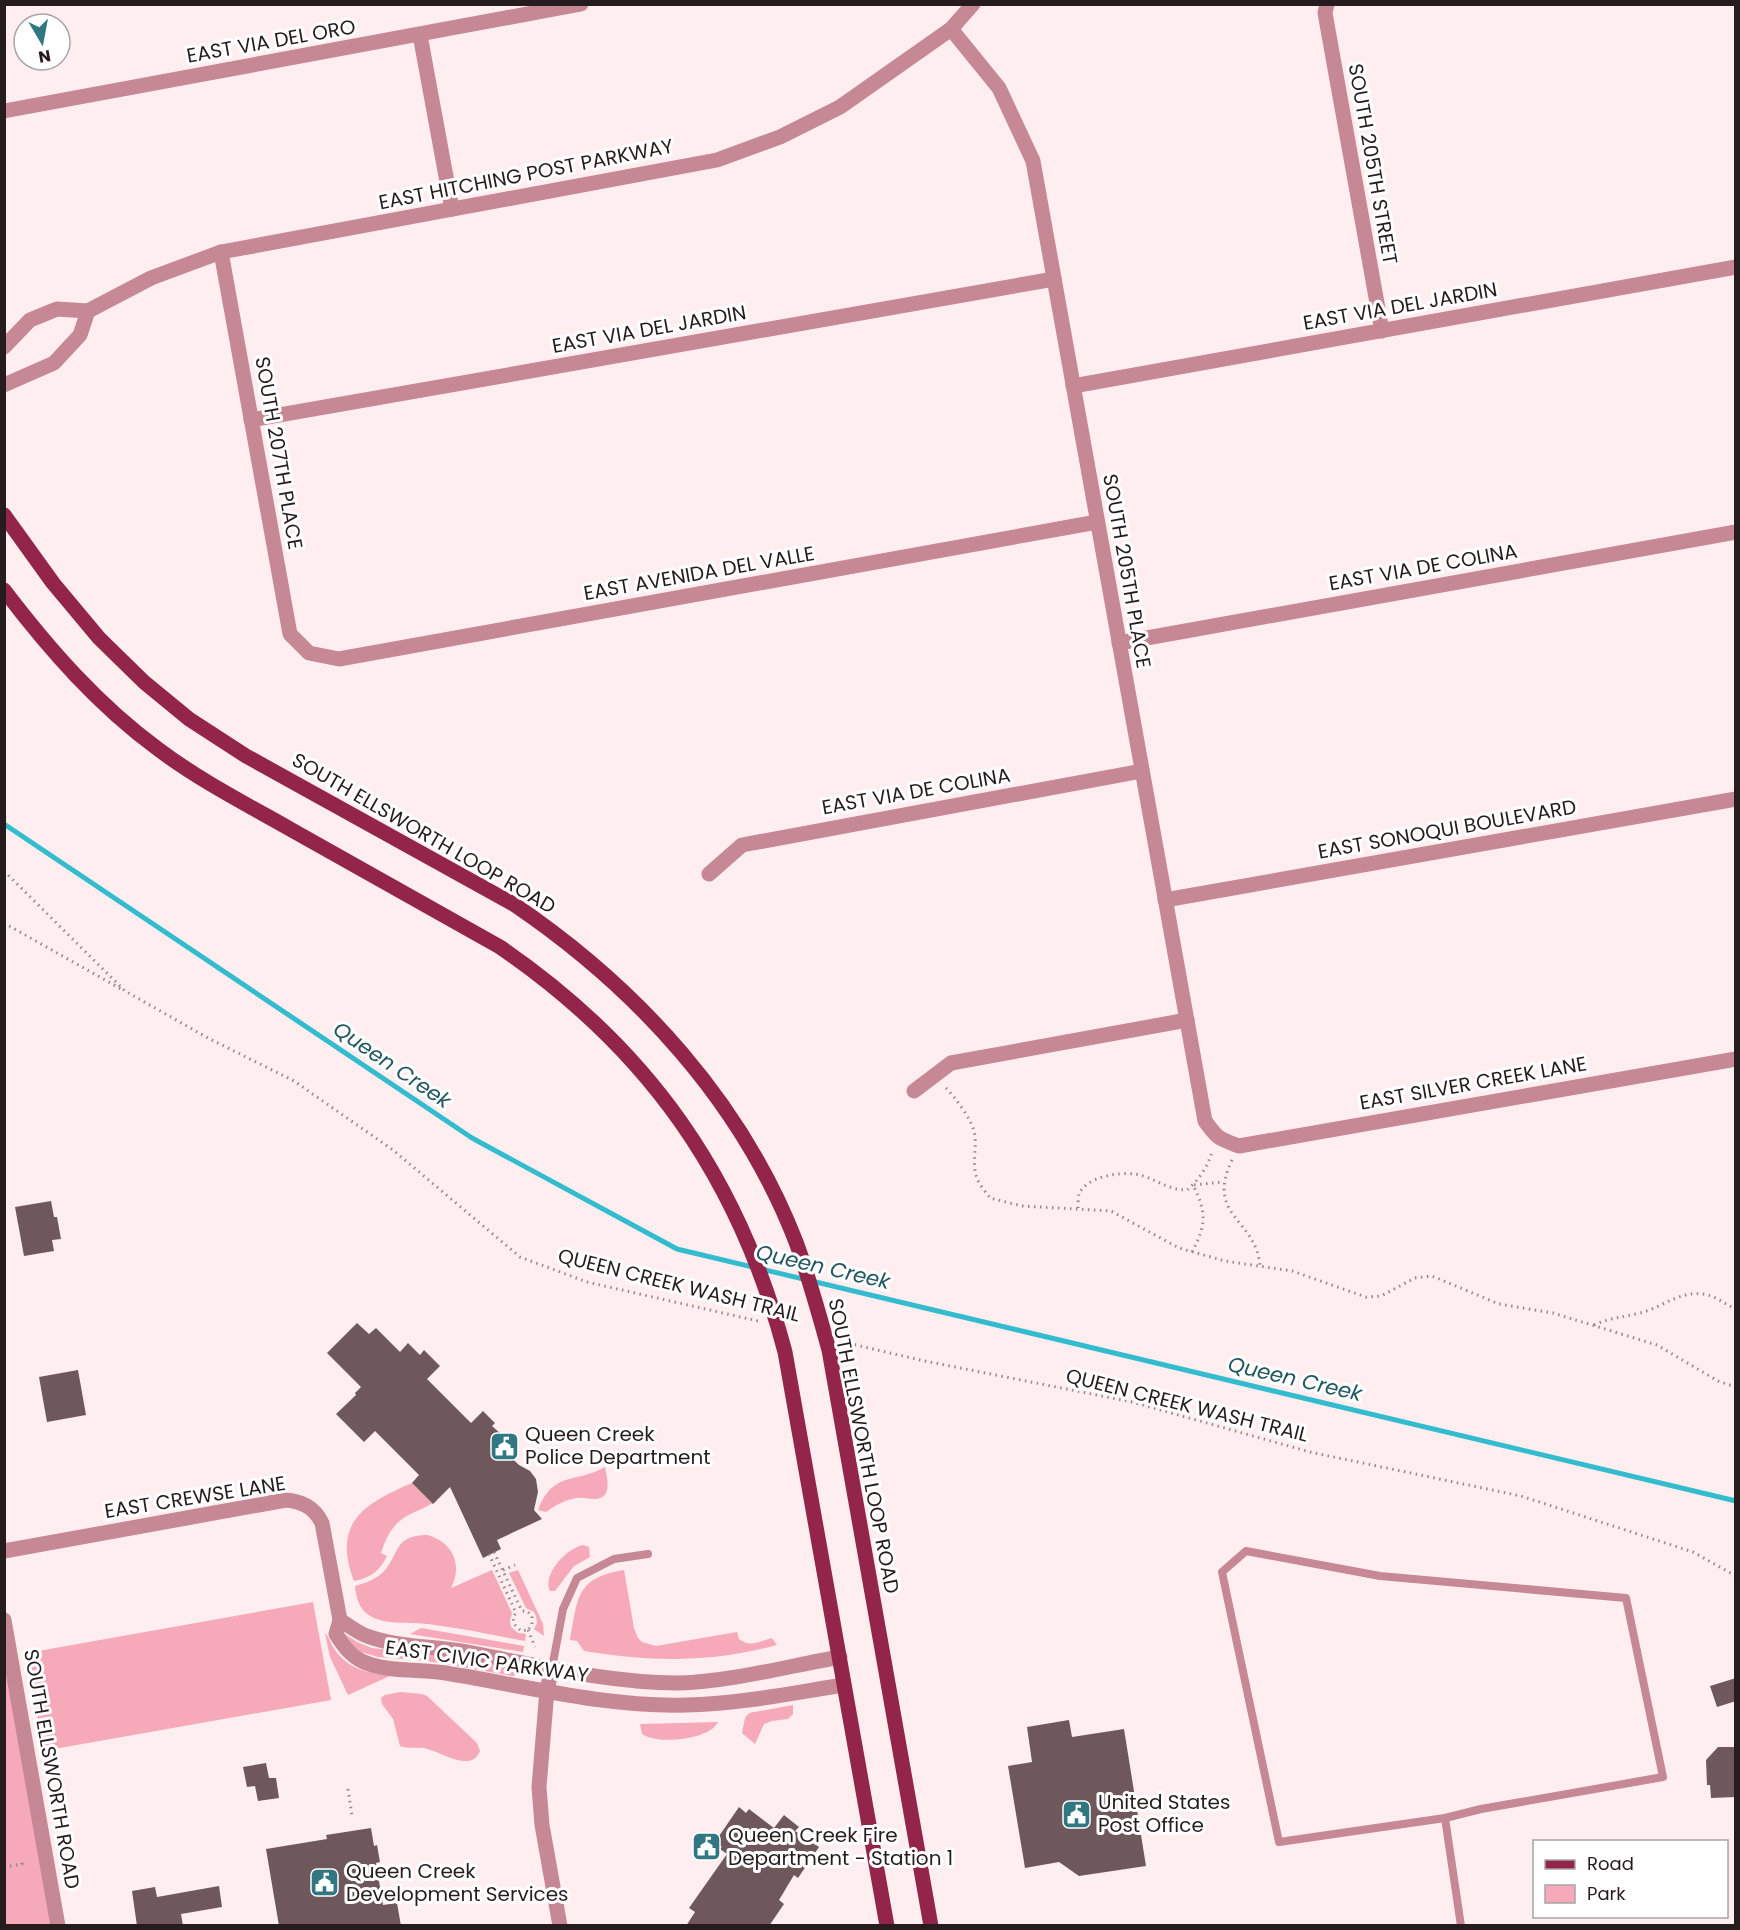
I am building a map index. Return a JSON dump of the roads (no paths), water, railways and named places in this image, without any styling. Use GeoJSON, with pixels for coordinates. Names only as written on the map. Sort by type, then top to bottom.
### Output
{"type":"FeatureCollection","features":[{"type":"Feature","properties":{"kind":"main road","name":"SOUTH ELLSWORTH LOOP ROAD"},"geometry":{"type":"LineString","coordinates":[[4,515],[53,583],[99,638],[144,682],[189,719],[246,756],[515,905],[551,929],[605,973],[655,1023],[714,1092],[763,1173],[788,1225],[808,1275],[829,1350],[931,1926]]}},
{"type":"Feature","properties":{"kind":"main road"},"geometry":{"type":"LineString","coordinates":[[4,590],[40,638],[75,675],[100,700],[156,748],[212,785],[500,947],[557,990],[612,1038],[636,1064],[662,1094],[703,1155],[734,1212],[755,1259],[772,1305],[789,1370],[887,1926]]}},
{"type":"Feature","properties":{"kind":"street","name":"EAST VIA DEL ORO"},"geometry":{"type":"LineString","coordinates":[[4,111],[581,4]]}},
{"type":"Feature","properties":{"kind":"street","name":"EAST HITCHING POST PARKWAY"},"geometry":{"type":"LineString","coordinates":[[88,311],[151,278],[221,252],[717,159],[780,137],[840,108],[951,29],[972,4]]}},
{"type":"Feature","properties":{"kind":"street","name":"SOUTH 205TH STREET"},"geometry":{"type":"LineString","coordinates":[[1327,4],[1325,13],[1382,331]]}},
{"type":"Feature","properties":{"kind":"street","name":"SOUTH 205TH PLACE"},"geometry":{"type":"LineString","coordinates":[[951,29],[999,88],[1033,161],[1205,1122],[1216,1136]]}},
{"type":"Feature","properties":{"kind":"street"},"geometry":{"type":"LineString","coordinates":[[420,35],[452,209]]}},
{"type":"Feature","properties":{"kind":"street","name":"SOUTH 207TH PLACE"},"geometry":{"type":"LineString","coordinates":[[221,252],[290,634],[309,653]]}},
{"type":"Feature","properties":{"kind":"street","name":"EAST VIA DEL JARDIN"},"geometry":{"type":"LineString","coordinates":[[1073,386],[1736,267]]}},
{"type":"Feature","properties":{"kind":"street","name":"EAST VIA DEL JARDIN"},"geometry":{"type":"LineString","coordinates":[[251,420],[1054,279]]}},
{"type":"Feature","properties":{"kind":"street"},"geometry":{"type":"LineString","coordinates":[[4,347],[30,320],[57,309],[88,311],[80,335],[54,363],[4,385]]}},
{"type":"Feature","properties":{"kind":"street","name":"EAST AVENIDA DEL VALLE"},"geometry":{"type":"LineString","coordinates":[[309,653],[339,659],[1097,522]]}},
{"type":"Feature","properties":{"kind":"street","name":"EAST VIA DE COLINA"},"geometry":{"type":"LineString","coordinates":[[1119,643],[1736,531]]}},
{"type":"Feature","properties":{"kind":"street","name":"EAST VIA DE COLINA"},"geometry":{"type":"LineString","coordinates":[[709,874],[742,845],[1142,771]]}},
{"type":"Feature","properties":{"kind":"street","name":"EAST SONOQUI BOULEVARD"},"geometry":{"type":"LineString","coordinates":[[1165,900],[1736,799]]}},
{"type":"Feature","properties":{"kind":"street"},"geometry":{"type":"LineString","coordinates":[[914,1091],[951,1063],[1187,1020]]}},
{"type":"Feature","properties":{"kind":"street","name":"EAST SILVER CREEK LANE"},"geometry":{"type":"LineString","coordinates":[[1216,1136],[1239,1146],[1736,1059]]}},
{"type":"Feature","properties":{"kind":"street","name":"EAST CREWSE LANE"},"geometry":{"type":"LineString","coordinates":[[4,1551],[286,1500],[300,1502],[317,1514],[322,1523],[340,1620]]}},
{"type":"Feature","properties":{"kind":"street","name":"SOUTH ELLSWORTH ROAD"},"geometry":{"type":"LineString","coordinates":[[4,1620],[58,1926]]}},
{"type":"Feature","properties":{"kind":"street","name":"EAST CIVIC PARKWAY"},"geometry":{"type":"LineString","coordinates":[[840,1657],[705,1681],[678,1683],[613,1678],[449,1649],[383,1641],[365,1636],[340,1620],[336,1634],[343,1646],[357,1659],[380,1667],[428,1670],[640,1704],[693,1705],[740,1701],[844,1685]]}},
{"type":"Feature","properties":{"kind":"street"},"geometry":{"type":"LineString","coordinates":[[552,1668],[547,1690],[538,1787],[542,1826],[560,1926]]}},
{"type":"Feature","properties":{"kind":"lane"},"geometry":{"type":"LineString","coordinates":[[1246,1551],[1380,1576],[1626,1598],[1663,1778],[1481,1809],[1445,1818],[1279,1842],[1222,1572],[1246,1551]]}},
{"type":"Feature","properties":{"kind":"lane"},"geometry":{"type":"LineString","coordinates":[[552,1668],[563,1609],[577,1578],[614,1559],[648,1554]]}},
{"type":"Feature","properties":{"kind":"lane"},"geometry":{"type":"LineString","coordinates":[[1445,1818],[1461,1926]]}},
{"type":"Feature","properties":{"kind":"waterway","name":"Queen Creek"},"geometry":{"type":"LineString","coordinates":[[4,824],[472,1138],[677,1249],[1736,1501]]}},
{"type":"Feature","properties":{"kind":"place","name":"Queen Creek Police Department"},"geometry":{"type":"Point","coordinates":[504,1446]}},
{"type":"Feature","properties":{"kind":"place","name":"United States Post Office"},"geometry":{"type":"Point","coordinates":[1077,1814]}},
{"type":"Feature","properties":{"kind":"place","name":"Queen Creek Fire Department - Station 1"},"geometry":{"type":"Point","coordinates":[707,1847]}},
{"type":"Feature","properties":{"kind":"place","name":"Queen Creek Development Services"},"geometry":{"type":"Point","coordinates":[325,1883]}}]}
